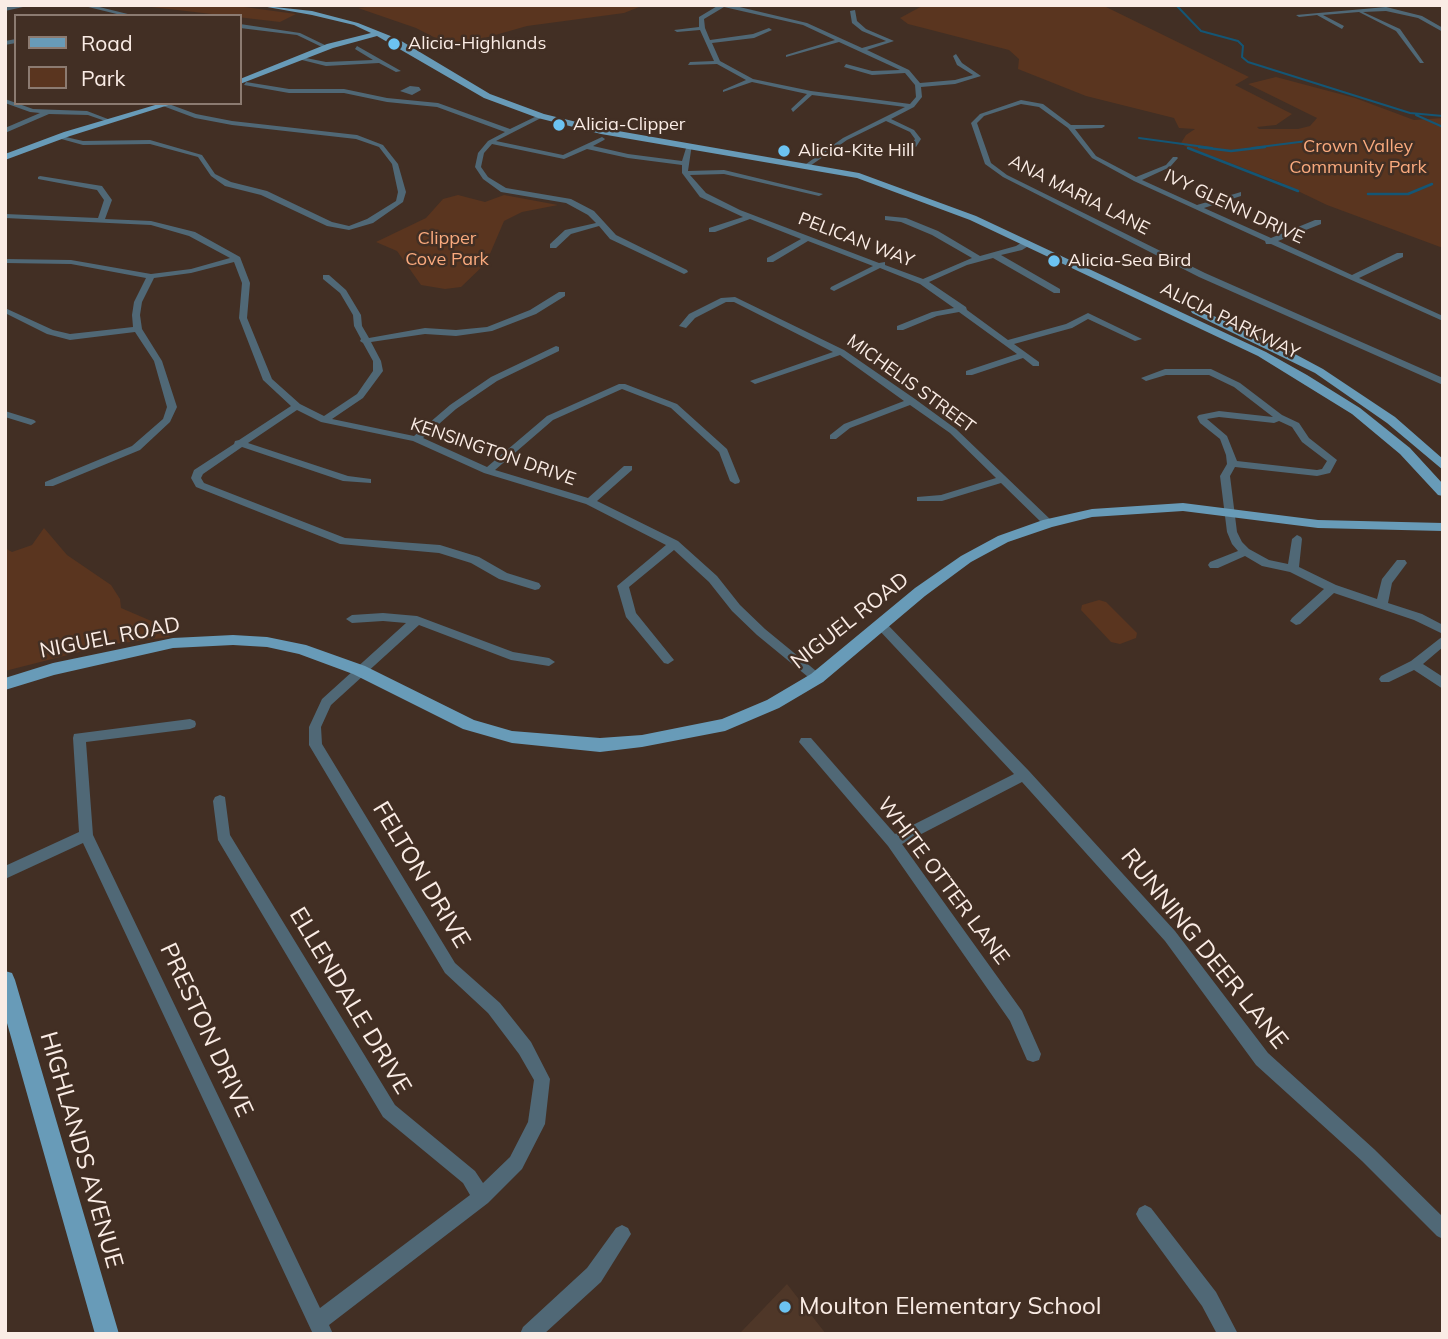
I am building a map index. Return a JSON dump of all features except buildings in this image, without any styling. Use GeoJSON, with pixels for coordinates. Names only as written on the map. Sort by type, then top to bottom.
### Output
{"type":"FeatureCollection","features":[{"type":"Feature","properties":{"kind":"main road","name":"ALICIA PARKWAY"},"geometry":{"type":"LineString","coordinates":[[258,5],[333,18],[377,33],[487,96],[601,131],[812,162],[914,194],[1027,243],[1262,354],[1303,377],[1356,411],[1405,451],[1443,492]]}},
{"type":"Feature","properties":{"kind":"main road","name":"ALICIA PARKWAY"},"geometry":{"type":"LineString","coordinates":[[297,5],[343,14],[389,30],[498,92],[539,112],[688,142],[712,142],[812,162],[924,189],[1243,332],[1319,371],[1391,420],[1443,466]]}},
{"type":"Feature","properties":{"kind":"main road"},"geometry":{"type":"LineString","coordinates":[[317,53],[328,47],[389,30]]}},
{"type":"Feature","properties":{"kind":"main road"},"geometry":{"type":"LineString","coordinates":[[243,83],[317,53],[377,33]]}},
{"type":"Feature","properties":{"kind":"main road"},"geometry":{"type":"LineString","coordinates":[[5,157],[57,137],[165,105]]}},
{"type":"Feature","properties":{"kind":"main road"},"geometry":{"type":"LineString","coordinates":[[990,217],[999,225],[1024,237],[1027,243],[1093,265]]}},
{"type":"Feature","properties":{"kind":"main road","name":"NIGUEL ROAD"},"geometry":{"type":"LineString","coordinates":[[5,684],[53,669],[173,643],[233,640],[301,649],[359,670],[469,724],[512,737],[600,745],[724,725],[773,704],[817,678],[920,592],[966,558],[1003,539],[1048,523],[1106,511],[1183,507],[1232,511],[1318,524],[1443,527]]}},
{"type":"Feature","properties":{"kind":"main road","name":"HIGHLANDS AVENUE"},"geometry":{"type":"LineString","coordinates":[[5,980],[107,1334]]}},
{"type":"Feature","properties":{"kind":"street"},"geometry":{"type":"LineString","coordinates":[[5,9],[30,5]]}},
{"type":"Feature","properties":{"kind":"street"},"geometry":{"type":"LineString","coordinates":[[82,5],[125,14]]}},
{"type":"Feature","properties":{"kind":"street"},"geometry":{"type":"LineString","coordinates":[[718,62],[702,28],[701,18],[723,5],[805,24],[908,71],[918,85],[919,97],[912,106],[845,139],[812,162]]}},
{"type":"Feature","properties":{"kind":"street"},"geometry":{"type":"LineString","coordinates":[[1288,5],[1305,5]]}},
{"type":"Feature","properties":{"kind":"street"},"geometry":{"type":"LineString","coordinates":[[770,14],[779,9]]}},
{"type":"Feature","properties":{"kind":"street"},"geometry":{"type":"LineString","coordinates":[[1299,15],[1386,9],[1420,17],[1443,30]]}},
{"type":"Feature","properties":{"kind":"street"},"geometry":{"type":"LineString","coordinates":[[853,11],[854,22],[863,30],[891,41],[861,50]]}},
{"type":"Feature","properties":{"kind":"street"},"geometry":{"type":"LineString","coordinates":[[1358,12],[1398,30],[1422,62]]}},
{"type":"Feature","properties":{"kind":"street"},"geometry":{"type":"LineString","coordinates":[[1319,15],[1342,27]]}},
{"type":"Feature","properties":{"kind":"street"},"geometry":{"type":"LineString","coordinates":[[242,26],[298,34],[328,47]]}},
{"type":"Feature","properties":{"kind":"street"},"geometry":{"type":"LineString","coordinates":[[677,30],[702,28]]}},
{"type":"Feature","properties":{"kind":"street"},"geometry":{"type":"LineString","coordinates":[[708,42],[754,36],[769,30]]}},
{"type":"Feature","properties":{"kind":"street"},"geometry":{"type":"LineString","coordinates":[[788,55],[839,40]]}},
{"type":"Feature","properties":{"kind":"street"},"geometry":{"type":"LineString","coordinates":[[357,48],[398,71]]}},
{"type":"Feature","properties":{"kind":"street"},"geometry":{"type":"LineString","coordinates":[[918,85],[955,82],[978,76],[959,64],[956,56]]}},
{"type":"Feature","properties":{"kind":"street"},"geometry":{"type":"LineString","coordinates":[[301,59],[326,64],[380,61]]}},
{"type":"Feature","properties":{"kind":"street"},"geometry":{"type":"LineString","coordinates":[[690,64],[718,62],[751,80],[811,93],[912,106]]}},
{"type":"Feature","properties":{"kind":"street"},"geometry":{"type":"LineString","coordinates":[[846,66],[872,73],[908,71]]}},
{"type":"Feature","properties":{"kind":"street"},"geometry":{"type":"LineString","coordinates":[[725,91],[751,80]]}},
{"type":"Feature","properties":{"kind":"street"},"geometry":{"type":"LineString","coordinates":[[243,83],[289,91],[344,91],[446,107],[508,131]]}},
{"type":"Feature","properties":{"kind":"street"},"geometry":{"type":"LineString","coordinates":[[400,101],[407,93]]}},
{"type":"Feature","properties":{"kind":"street"},"geometry":{"type":"LineString","coordinates":[[793,110],[811,93]]}},
{"type":"Feature","properties":{"kind":"street"},"geometry":{"type":"LineString","coordinates":[[5,101],[23,109],[46,113],[89,113],[110,121]]}},
{"type":"Feature","properties":{"kind":"street","name":"IVY GLENN DRIVE"},"geometry":{"type":"LineString","coordinates":[[1029,102],[1041,105],[1070,127],[1094,157],[1136,180],[1443,319]]}},
{"type":"Feature","properties":{"kind":"street","name":"ANA MARIA LANE"},"geometry":{"type":"LineString","coordinates":[[1029,102],[982,115],[974,123],[992,169],[1202,275],[1443,382]]}},
{"type":"Feature","properties":{"kind":"street"},"geometry":{"type":"LineString","coordinates":[[57,137],[83,143],[150,142],[200,156],[213,175],[228,184],[275,198],[330,224],[349,228],[370,221],[399,202],[402,192],[399,177],[395,164],[382,146],[357,137],[219,121],[171,105]]}},
{"type":"Feature","properties":{"kind":"street"},"geometry":{"type":"LineString","coordinates":[[539,112],[490,142],[481,153],[478,167],[492,184],[504,190],[568,201],[591,213],[613,237],[684,272]]}},
{"type":"Feature","properties":{"kind":"street"},"geometry":{"type":"LineString","coordinates":[[5,131],[46,113]]}},
{"type":"Feature","properties":{"kind":"street"},"geometry":{"type":"LineString","coordinates":[[65,114],[95,125]]}},
{"type":"Feature","properties":{"kind":"street"},"geometry":{"type":"LineString","coordinates":[[887,119],[912,131],[918,139],[914,146]]}},
{"type":"Feature","properties":{"kind":"street"},"geometry":{"type":"LineString","coordinates":[[1070,127],[1102,125]]}},
{"type":"Feature","properties":{"kind":"street"},"geometry":{"type":"LineString","coordinates":[[490,142],[554,156],[568,155],[602,139]]}},
{"type":"Feature","properties":{"kind":"street"},"geometry":{"type":"LineString","coordinates":[[688,142],[685,173],[724,172],[774,181],[819,194]]}},
{"type":"Feature","properties":{"kind":"street"},"geometry":{"type":"LineString","coordinates":[[588,147],[628,156],[685,163]]}},
{"type":"Feature","properties":{"kind":"street"},"geometry":{"type":"LineString","coordinates":[[1136,180],[1168,166],[1175,158]]}},
{"type":"Feature","properties":{"kind":"street"},"geometry":{"type":"LineString","coordinates":[[213,175],[229,172]]}},
{"type":"Feature","properties":{"kind":"street","name":"PELICAN WAY"},"geometry":{"type":"LineString","coordinates":[[685,173],[703,195],[750,217],[882,264],[923,282],[1036,364]]}},
{"type":"Feature","properties":{"kind":"street"},"geometry":{"type":"LineString","coordinates":[[40,178],[99,188],[108,200],[102,219]]}},
{"type":"Feature","properties":{"kind":"street"},"geometry":{"type":"LineString","coordinates":[[275,198],[285,193]]}},
{"type":"Feature","properties":{"kind":"street"},"geometry":{"type":"LineString","coordinates":[[1196,208],[1238,194]]}},
{"type":"Feature","properties":{"kind":"street"},"geometry":{"type":"LineString","coordinates":[[5,216],[151,223],[192,234],[237,259]]}},
{"type":"Feature","properties":{"kind":"street"},"geometry":{"type":"LineString","coordinates":[[712,230],[750,217]]}},
{"type":"Feature","properties":{"kind":"street"},"geometry":{"type":"LineString","coordinates":[[888,218],[914,223],[979,259]]}},
{"type":"Feature","properties":{"kind":"street"},"geometry":{"type":"LineString","coordinates":[[1269,242],[1318,222]]}},
{"type":"Feature","properties":{"kind":"street"},"geometry":{"type":"LineString","coordinates":[[553,246],[568,232],[600,224]]}},
{"type":"Feature","properties":{"kind":"street"},"geometry":{"type":"LineString","coordinates":[[770,260],[808,238]]}},
{"type":"Feature","properties":{"kind":"street"},"geometry":{"type":"LineString","coordinates":[[923,282],[1027,243]]}},
{"type":"Feature","properties":{"kind":"street"},"geometry":{"type":"LineString","coordinates":[[994,255],[1056,291]]}},
{"type":"Feature","properties":{"kind":"street"},"geometry":{"type":"LineString","coordinates":[[1352,278],[1400,255]]}},
{"type":"Feature","properties":{"kind":"street"},"geometry":{"type":"LineString","coordinates":[[5,261],[71,262],[151,276],[191,271],[237,259]]}},
{"type":"Feature","properties":{"kind":"street","name":"KENSINGTON DRIVE"},"geometry":{"type":"LineString","coordinates":[[237,259],[246,283],[243,318],[268,380],[297,406],[324,421],[416,439],[488,471],[590,502],[674,544],[713,579],[736,608],[761,632],[817,678]]}},
{"type":"Feature","properties":{"kind":"street"},"geometry":{"type":"LineString","coordinates":[[834,289],[882,264]]}},
{"type":"Feature","properties":{"kind":"street"},"geometry":{"type":"LineString","coordinates":[[49,484],[136,448],[167,420],[172,407],[159,361],[138,329],[136,315],[138,302],[151,276]]}},
{"type":"Feature","properties":{"kind":"street"},"geometry":{"type":"LineString","coordinates":[[324,421],[360,396],[378,371],[377,360],[364,341],[357,315],[344,292],[326,277]]}},
{"type":"Feature","properties":{"kind":"street"},"geometry":{"type":"LineString","coordinates":[[364,341],[425,331],[456,333],[489,329],[533,312],[562,294]]}},
{"type":"Feature","properties":{"kind":"street","name":"MICHELIS STREET"},"geometry":{"type":"LineString","coordinates":[[683,326],[692,316],[714,305],[735,299],[841,352],[912,401],[971,447],[1048,523]]}},
{"type":"Feature","properties":{"kind":"street"},"geometry":{"type":"LineString","coordinates":[[900,328],[935,314],[963,309]]}},
{"type":"Feature","properties":{"kind":"street"},"geometry":{"type":"LineString","coordinates":[[5,310],[50,332],[70,337],[138,329]]}},
{"type":"Feature","properties":{"kind":"street"},"geometry":{"type":"LineString","coordinates":[[1006,343],[1069,326],[1088,316],[1138,338]]}},
{"type":"Feature","properties":{"kind":"street"},"geometry":{"type":"LineString","coordinates":[[416,439],[453,407],[494,379],[556,349]]}},
{"type":"Feature","properties":{"kind":"street"},"geometry":{"type":"LineString","coordinates":[[755,382],[841,352]]}},
{"type":"Feature","properties":{"kind":"street"},"geometry":{"type":"LineString","coordinates":[[969,373],[1024,355]]}},
{"type":"Feature","properties":{"kind":"street"},"geometry":{"type":"LineString","coordinates":[[1146,378],[1165,372],[1207,370],[1237,385],[1279,417],[1296,425],[1305,440],[1332,460],[1330,466],[1317,472],[1232,464]]}},
{"type":"Feature","properties":{"kind":"street"},"geometry":{"type":"LineString","coordinates":[[488,471],[550,418],[622,386],[674,406],[723,451],[735,481]]}},
{"type":"Feature","properties":{"kind":"street"},"geometry":{"type":"LineString","coordinates":[[833,437],[847,426],[912,401]]}},
{"type":"Feature","properties":{"kind":"street"},"geometry":{"type":"LineString","coordinates":[[297,406],[198,472],[196,478],[200,485],[344,541],[440,549],[475,560],[503,576],[535,586]]}},
{"type":"Feature","properties":{"kind":"street"},"geometry":{"type":"LineString","coordinates":[[5,414],[31,422]]}},
{"type":"Feature","properties":{"kind":"street"},"geometry":{"type":"LineString","coordinates":[[1279,417],[1274,420],[1219,414],[1202,419],[1224,438],[1232,464],[1225,476],[1232,511],[1232,532],[1245,552],[1266,563],[1293,569],[1332,588],[1382,604],[1443,630]]}},
{"type":"Feature","properties":{"kind":"street"},"geometry":{"type":"LineString","coordinates":[[238,443],[347,478],[367,481]]}},
{"type":"Feature","properties":{"kind":"street"},"geometry":{"type":"LineString","coordinates":[[590,502],[628,468]]}},
{"type":"Feature","properties":{"kind":"street"},"geometry":{"type":"LineString","coordinates":[[920,499],[942,498],[1003,480]]}},
{"type":"Feature","properties":{"kind":"street"},"geometry":{"type":"LineString","coordinates":[[1293,569],[1297,539]]}},
{"type":"Feature","properties":{"kind":"street"},"geometry":{"type":"LineString","coordinates":[[668,660],[630,614],[623,586],[635,573],[674,544]]}},
{"type":"Feature","properties":{"kind":"street"},"geometry":{"type":"LineString","coordinates":[[1214,565],[1245,552]]}},
{"type":"Feature","properties":{"kind":"street"},"geometry":{"type":"LineString","coordinates":[[1382,604],[1386,582],[1401,564]]}},
{"type":"Feature","properties":{"kind":"street"},"geometry":{"type":"LineString","coordinates":[[1296,621],[1332,588]]}},
{"type":"Feature","properties":{"kind":"street"},"geometry":{"type":"LineString","coordinates":[[352,620],[383,617],[416,620],[511,656],[549,663]]}},
{"type":"Feature","properties":{"kind":"street","name":"FELTON DRIVE"},"geometry":{"type":"LineString","coordinates":[[320,1328],[482,1197],[516,1163],[536,1124],[542,1079],[525,1048],[494,1008],[450,968],[316,744],[315,727],[326,702],[416,620]]}},
{"type":"Feature","properties":{"kind":"street","name":"RUNNING DEER LANE"},"geometry":{"type":"LineString","coordinates":[[882,626],[1024,775],[1170,936],[1262,1059],[1368,1155],[1443,1230]]}},
{"type":"Feature","properties":{"kind":"street"},"geometry":{"type":"LineString","coordinates":[[1385,679],[1415,664],[1443,640]]}},
{"type":"Feature","properties":{"kind":"street"},"geometry":{"type":"LineString","coordinates":[[1415,664],[1443,684]]}},
{"type":"Feature","properties":{"kind":"street","name":"PRESTON DRIVE"},"geometry":{"type":"LineString","coordinates":[[190,724],[79,738],[86,835],[320,1328]]}},
{"type":"Feature","properties":{"kind":"street","name":"WHITE OTTER LANE"},"geometry":{"type":"LineString","coordinates":[[806,742],[893,842],[1016,1016],[1033,1055]]}},
{"type":"Feature","properties":{"kind":"street"},"geometry":{"type":"LineString","coordinates":[[893,842],[1024,775]]}},
{"type":"Feature","properties":{"kind":"street","name":"ELLENDALE DRIVE"},"geometry":{"type":"LineString","coordinates":[[220,801],[223,836],[389,1111],[469,1177],[482,1197]]}},
{"type":"Feature","properties":{"kind":"street"},"geometry":{"type":"LineString","coordinates":[[5,873],[86,835]]}},
{"type":"Feature","properties":{"kind":"street"},"geometry":{"type":"LineString","coordinates":[[1144,1214],[1209,1299],[1228,1334]]}},
{"type":"Feature","properties":{"kind":"street"},"geometry":{"type":"LineString","coordinates":[[530,1334],[594,1275],[622,1234]]}},
{"type":"Feature","properties":{"kind":"shaded area","name":"Moulton Elementary School"},"geometry":{"type":"Polygon","coordinates":[[[787,1284],[826,1334],[739,1334],[743,1330],[787,1284]]]}},
{"type":"Feature","properties":{"kind":"green space"},"geometry":{"type":"Polygon","coordinates":[[[101,5],[230,5],[296,14],[280,22],[242,18],[242,14],[212,14],[143,6],[101,5]]]}},
{"type":"Feature","properties":{"kind":"green space"},"geometry":{"type":"Polygon","coordinates":[[[383,5],[644,5],[624,13],[527,26],[453,47],[416,28],[358,8],[383,5]]]}},
{"type":"Feature","properties":{"kind":"green space","name":"Crown Valley Community Park"},"geometry":{"type":"Polygon","coordinates":[[[924,5],[1102,5],[1249,77],[1235,85],[1292,114],[1276,125],[1257,127],[1259,129],[1298,129],[1310,126],[1317,118],[1248,84],[1276,77],[1355,98],[1414,120],[1443,118],[1443,248],[1327,205],[1277,181],[1185,146],[1181,143],[1186,135],[1195,129],[1179,128],[1174,118],[1086,96],[1018,69],[1019,59],[1009,50],[908,24],[900,18],[924,5]]]}},
{"type":"Feature","properties":{"kind":"green space","name":"Clipper Cove Park"},"geometry":{"type":"Polygon","coordinates":[[[458,195],[485,202],[504,195],[558,205],[522,212],[504,221],[486,263],[461,287],[445,289],[421,285],[397,251],[376,242],[426,218],[443,199],[458,195]]]}},
{"type":"Feature","properties":{"kind":"green space"},"geometry":{"type":"Polygon","coordinates":[[[44,528],[67,555],[111,585],[120,599],[121,608],[163,626],[170,637],[107,645],[5,671],[5,548],[12,552],[32,545],[44,528]]]}},
{"type":"Feature","properties":{"kind":"green space"},"geometry":{"type":"Polygon","coordinates":[[[1099,600],[1106,602],[1137,633],[1136,638],[1120,644],[1111,642],[1081,610],[1082,605],[1099,600]]]}},
{"type":"Feature","properties":{"kind":"waterway"},"geometry":{"type":"LineString","coordinates":[[1176,5],[1201,31],[1238,41],[1243,46],[1242,57],[1248,62],[1410,113],[1443,116]]}},
{"type":"Feature","properties":{"kind":"waterway"},"geometry":{"type":"LineString","coordinates":[[1416,115],[1443,127]]}},
{"type":"Feature","properties":{"kind":"waterway"},"geometry":{"type":"LineString","coordinates":[[1139,138],[1212,148]]}},
{"type":"Feature","properties":{"kind":"waterway"},"geometry":{"type":"LineString","coordinates":[[1252,148],[1315,140]]}},
{"type":"Feature","properties":{"kind":"waterway"},"geometry":{"type":"LineString","coordinates":[[1199,147],[1231,151],[1265,147]]}},
{"type":"Feature","properties":{"kind":"waterway"},"geometry":{"type":"LineString","coordinates":[[1188,148],[1298,191]]}},
{"type":"Feature","properties":{"kind":"waterway"},"geometry":{"type":"LineString","coordinates":[[1368,194],[1408,194],[1432,184]]}},
{"type":"Feature","properties":{"kind":"place","name":"Alicia-Highlands"},"geometry":{"type":"Point","coordinates":[394,44]}},
{"type":"Feature","properties":{"kind":"place","name":"Alicia-Clipper"},"geometry":{"type":"Point","coordinates":[559,125]}},
{"type":"Feature","properties":{"kind":"place","name":"Alicia-Kite Hill"},"geometry":{"type":"Point","coordinates":[784,151]}},
{"type":"Feature","properties":{"kind":"place","name":"Alicia-Sea Bird"},"geometry":{"type":"Point","coordinates":[1054,261]}},
{"type":"Feature","properties":{"kind":"place","name":"Moulton Elementary School"},"geometry":{"type":"Point","coordinates":[785,1307]}}]}
